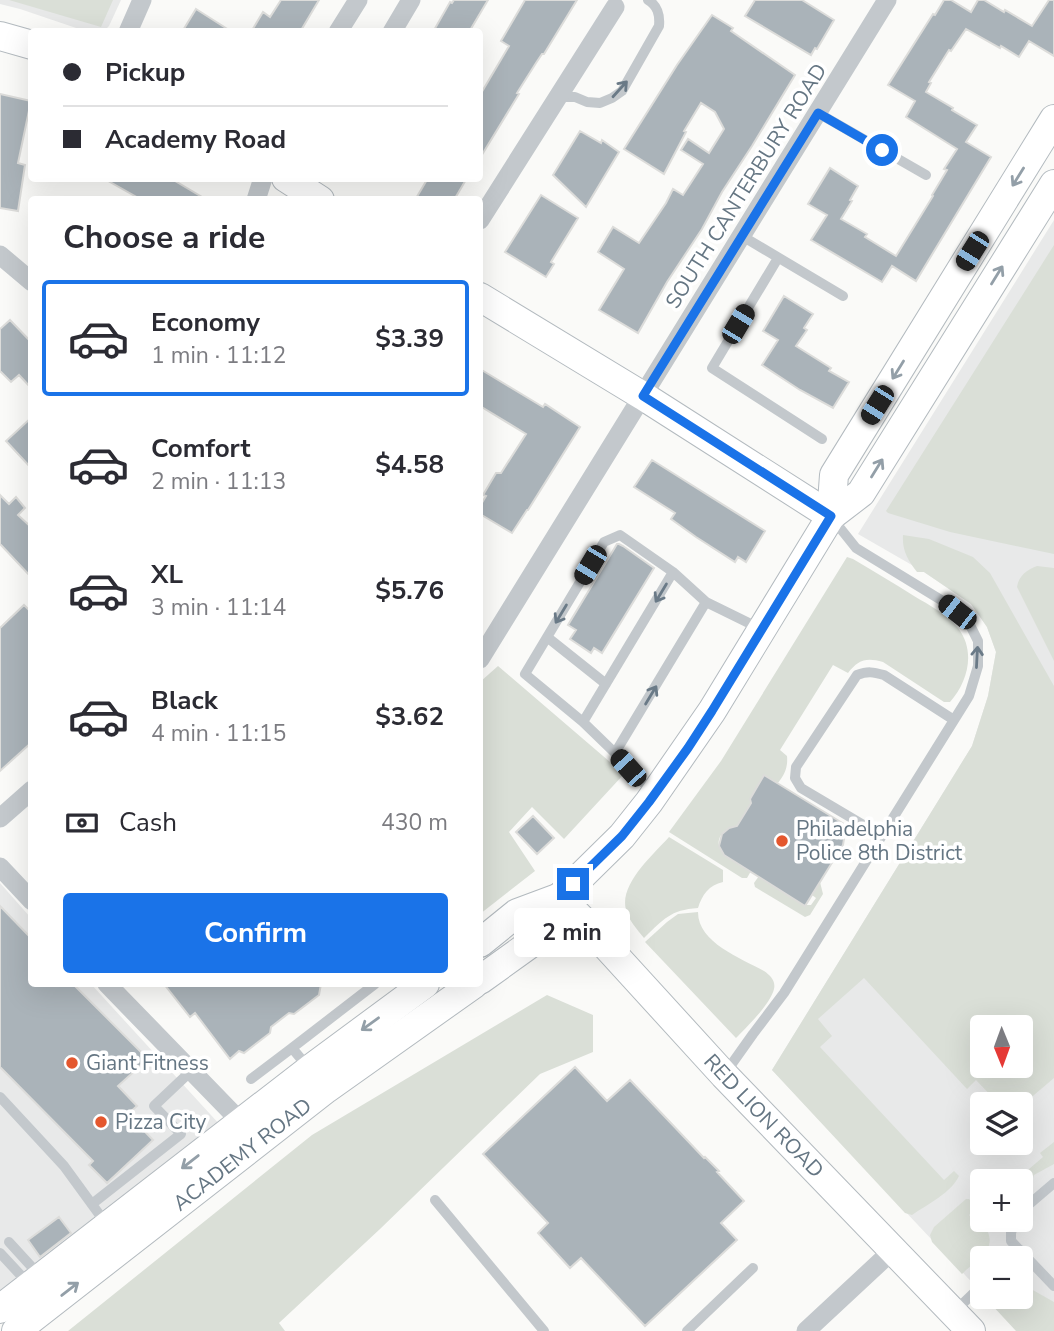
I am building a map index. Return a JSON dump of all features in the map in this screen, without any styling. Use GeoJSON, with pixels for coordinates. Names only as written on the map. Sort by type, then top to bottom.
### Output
{"type":"FeatureCollection","features":[{"type":"Feature","properties":{"kind":"main road"},"geometry":{"type":"LineString","coordinates":[[0,36],[28,44]]}},
{"type":"Feature","properties":{"kind":"main road"},"geometry":{"type":"LineString","coordinates":[[831,516],[834,475],[1054,119]]}},
{"type":"Feature","properties":{"kind":"main road"},"geometry":{"type":"LineString","coordinates":[[292,182],[314,196]]}},
{"type":"Feature","properties":{"kind":"main road"},"geometry":{"type":"LineString","coordinates":[[483,978],[537,939],[560,897],[622,836],[656,792],[712,711],[831,516],[861,493],[1054,184]]}},
{"type":"Feature","properties":{"kind":"main road"},"geometry":{"type":"LineString","coordinates":[[483,300],[643,396],[831,516]]}},
{"type":"Feature","properties":{"kind":"main road"},"geometry":{"type":"LineString","coordinates":[[483,941],[517,913],[560,897]]}},
{"type":"Feature","properties":{"kind":"main road","name":"RED LION ROAD"},"geometry":{"type":"LineString","coordinates":[[560,897],[724,1075],[962,1322]]}},
{"type":"Feature","properties":{"kind":"main road","name":"ACADEMY ROAD"},"geometry":{"type":"LineString","coordinates":[[16,1331],[248,1133],[309,1069],[421,987]]}},
{"type":"Feature","properties":{"kind":"main road","name":"ACADEMY ROAD"},"geometry":{"type":"LineString","coordinates":[[309,1069],[468,987]]}},
{"type":"Feature","properties":{"kind":"main road","name":"ACADEMY ROAD"},"geometry":{"type":"LineString","coordinates":[[0,1309],[36,1281],[100,1215],[248,1133]]}},
{"type":"Feature","properties":{"kind":"street"},"geometry":{"type":"LineString","coordinates":[[130,28],[142,0]]}},
{"type":"Feature","properties":{"kind":"street"},"geometry":{"type":"LineString","coordinates":[[340,28],[358,0]]}},
{"type":"Feature","properties":{"kind":"street"},"geometry":{"type":"LineString","coordinates":[[394,28],[411,0]]}},
{"type":"Feature","properties":{"kind":"street","name":"SOUTH CANTERBURY ROAD"},"geometry":{"type":"LineString","coordinates":[[483,653],[818,113],[880,3]]}},
{"type":"Feature","properties":{"kind":"street"},"geometry":{"type":"LineString","coordinates":[[483,215],[618,4]]}},
{"type":"Feature","properties":{"kind":"street"},"geometry":{"type":"LineString","coordinates":[[0,254],[28,278]]}},
{"type":"Feature","properties":{"kind":"street"},"geometry":{"type":"LineString","coordinates":[[0,818],[28,794]]}},
{"type":"Feature","properties":{"kind":"street"},"geometry":{"type":"LineString","coordinates":[[0,867],[28,897]]}},
{"type":"Feature","properties":{"kind":"street"},"geometry":{"type":"LineString","coordinates":[[110,987],[248,1133]]}},
{"type":"Feature","properties":{"kind":"street"},"geometry":{"type":"LineString","coordinates":[[806,1331],[892,1251]]}},
{"type":"Feature","properties":{"kind":"lane"},"geometry":{"type":"LineString","coordinates":[[558,97],[575,97],[600,103],[622,90],[660,26],[657,9],[648,0]]}},
{"type":"Feature","properties":{"kind":"lane"},"geometry":{"type":"LineString","coordinates":[[818,113],[926,175]]}},
{"type":"Feature","properties":{"kind":"lane"},"geometry":{"type":"LineString","coordinates":[[742,236],[843,296]]}},
{"type":"Feature","properties":{"kind":"lane"},"geometry":{"type":"LineString","coordinates":[[778,258],[712,368],[822,439]]}},
{"type":"Feature","properties":{"kind":"lane"},"geometry":{"type":"LineString","coordinates":[[724,1075],[784,993],[969,696],[978,666],[978,641],[968,621],[946,603],[856,548],[831,516]]}},
{"type":"Feature","properties":{"kind":"lane"},"geometry":{"type":"LineString","coordinates":[[656,792],[641,782],[583,722],[525,674],[604,542],[620,535],[673,572],[706,602],[762,629]]}},
{"type":"Feature","properties":{"kind":"lane"},"geometry":{"type":"LineString","coordinates":[[583,722],[673,572]]}},
{"type":"Feature","properties":{"kind":"lane"},"geometry":{"type":"LineString","coordinates":[[615,754],[706,602]]}},
{"type":"Feature","properties":{"kind":"lane"},"geometry":{"type":"LineString","coordinates":[[547,637],[606,684]]}},
{"type":"Feature","properties":{"kind":"lane"},"geometry":{"type":"LineString","coordinates":[[882,836],[801,788],[795,779],[796,767],[857,675],[865,672],[873,671],[884,676],[954,720]]}},
{"type":"Feature","properties":{"kind":"lane"},"geometry":{"type":"LineString","coordinates":[[251,1079],[309,1069],[373,987]]}},
{"type":"Feature","properties":{"kind":"lane"},"geometry":{"type":"LineString","coordinates":[[0,1097],[64,1166],[100,1215],[181,1134],[154,1106],[191,1071]]}},
{"type":"Feature","properties":{"kind":"lane"},"geometry":{"type":"LineString","coordinates":[[1033,1201],[1054,1183]]}},
{"type":"Feature","properties":{"kind":"lane"},"geometry":{"type":"LineString","coordinates":[[435,1200],[544,1331]]}},
{"type":"Feature","properties":{"kind":"lane"},"geometry":{"type":"LineString","coordinates":[[9,1242],[36,1281]]}},
{"type":"Feature","properties":{"kind":"lane"},"geometry":{"type":"LineString","coordinates":[[0,1252],[36,1281]]}},
{"type":"Feature","properties":{"kind":"lane"},"geometry":{"type":"LineString","coordinates":[[1033,1264],[1054,1286]]}},
{"type":"Feature","properties":{"kind":"lane"},"geometry":{"type":"LineString","coordinates":[[687,1331],[754,1268]]}},
{"type":"Feature","properties":{"kind":"shaded area"},"geometry":{"type":"Polygon","coordinates":[[[0,0],[121,0],[107,28],[76,28],[0,4],[0,0]]]}},
{"type":"Feature","properties":{"kind":"shaded area"},"geometry":{"type":"Polygon","coordinates":[[[9,0],[113,0],[101,27],[9,0]]]}},
{"type":"Feature","properties":{"kind":"shaded area"},"geometry":{"type":"Polygon","coordinates":[[[1054,220],[1054,1331],[1018,1331],[997,1309],[1033,1309],[1033,1246],[970,1246],[970,1280],[772,1070],[972,746],[988,696],[996,652],[987,627],[971,604],[924,572],[858,534],[1054,220]]]}},
{"type":"Feature","properties":{"kind":"shaded area"},"geometry":{"type":"Polygon","coordinates":[[[1054,245],[1054,554],[950,532],[888,513],[886,511],[1054,245]]]}},
{"type":"Feature","properties":{"kind":"shaded area"},"geometry":{"type":"Polygon","coordinates":[[[903,535],[929,539],[973,557],[990,573],[1054,686],[1054,1078],[1033,1096],[1033,1092],[988,1092],[976,1080],[967,1089],[864,978],[818,1019],[832,1036],[820,1047],[944,1180],[954,1171],[959,1176],[945,1193],[912,1215],[905,1213],[772,1070],[972,746],[988,696],[996,652],[987,627],[971,604],[924,572],[917,572],[906,555],[903,535]]]}},
{"type":"Feature","properties":{"kind":"shaded area"},"geometry":{"type":"Polygon","coordinates":[[[847,557],[932,606],[954,623],[967,646],[968,666],[965,676],[950,702],[944,702],[883,662],[863,661],[848,673],[833,665],[780,750],[787,756],[787,760],[786,770],[780,780],[778,783],[764,775],[736,827],[721,835],[719,842],[723,853],[751,871],[747,878],[742,878],[669,832],[721,761],[847,557]]]}},
{"type":"Feature","properties":{"kind":"shaded area"},"geometry":{"type":"Polygon","coordinates":[[[1037,566],[1054,568],[1054,661],[1017,587],[1024,574],[1037,566]]]}},
{"type":"Feature","properties":{"kind":"shaded area"},"geometry":{"type":"Polygon","coordinates":[[[498,666],[624,774],[564,839],[532,807],[509,832],[535,871],[483,912],[483,679],[498,666]]]}},
{"type":"Feature","properties":{"kind":"shaded area"},"geometry":{"type":"Polygon","coordinates":[[[669,837],[723,870],[723,882],[707,891],[698,908],[668,917],[644,938],[627,914],[625,900],[632,880],[669,837]]]}},
{"type":"Feature","properties":{"kind":"shaded area"},"geometry":{"type":"Polygon","coordinates":[[[759,876],[807,905],[811,905],[816,898],[812,895],[820,882],[823,894],[810,915],[805,917],[755,887],[754,883],[759,876]]]}},
{"type":"Feature","properties":{"kind":"shaded area"},"geometry":{"type":"Polygon","coordinates":[[[0,883],[28,915],[28,987],[94,987],[221,1126],[0,1297],[0,883]]]}},
{"type":"Feature","properties":{"kind":"shaded area"},"geometry":{"type":"Polygon","coordinates":[[[698,912],[700,923],[713,941],[764,971],[774,983],[768,1001],[736,1038],[645,942],[678,914],[698,912]]]}},
{"type":"Feature","properties":{"kind":"shaded area"},"geometry":{"type":"Polygon","coordinates":[[[547,995],[593,1015],[593,1052],[540,1074],[279,1323],[285,1331],[68,1331],[312,1135],[547,995]]]}},
{"type":"Feature","properties":{"kind":"shaded area"},"geometry":{"type":"Polygon","coordinates":[[[1054,1142],[1054,1164],[1033,1178],[1033,1169],[1029,1169],[1043,1157],[1040,1153],[1054,1142]]]}},
{"type":"Feature","properties":{"kind":"shaded area"},"geometry":{"type":"Polygon","coordinates":[[[969,1199],[970,1232],[987,1232],[989,1245],[970,1246],[970,1267],[962,1274],[932,1242],[930,1235],[934,1227],[969,1199]]]}},
{"type":"Feature","properties":{"kind":"shaded area"},"geometry":{"type":"Polygon","coordinates":[[[1033,1290],[1054,1302],[1054,1331],[1016,1331],[996,1309],[1033,1309],[1033,1290]]]}},
{"type":"Feature","properties":{"kind":"building"},"geometry":{"type":"Polygon","coordinates":[[[281,0],[319,0],[302,28],[253,28],[263,12],[270,17],[281,0]]]}},
{"type":"Feature","properties":{"kind":"building"},"geometry":{"type":"Polygon","coordinates":[[[454,0],[488,0],[471,28],[435,28],[450,2],[454,0]]]}},
{"type":"Feature","properties":{"kind":"building"},"geometry":{"type":"Polygon","coordinates":[[[525,0],[577,0],[517,93],[519,94],[483,153],[483,90],[509,46],[501,41],[525,0]]]}},
{"type":"Feature","properties":{"kind":"building"},"geometry":{"type":"Polygon","coordinates":[[[755,0],[802,0],[834,20],[811,55],[745,16],[755,0]]]}},
{"type":"Feature","properties":{"kind":"building"},"geometry":{"type":"Polygon","coordinates":[[[944,0],[951,0],[971,12],[978,0],[984,0],[1032,26],[1049,0],[1054,0],[1054,56],[1029,41],[1019,57],[966,29],[951,51],[949,50],[929,82],[931,83],[926,92],[977,125],[966,142],[991,157],[916,281],[892,266],[882,282],[811,240],[827,215],[808,204],[830,168],[858,186],[841,219],[896,256],[933,196],[947,170],[944,169],[957,149],[906,117],[915,101],[888,85],[944,0]]]}},
{"type":"Feature","properties":{"kind":"building"},"geometry":{"type":"Polygon","coordinates":[[[196,9],[226,28],[184,28],[196,9]]]}},
{"type":"Feature","properties":{"kind":"building"},"geometry":{"type":"Polygon","coordinates":[[[712,15],[795,75],[638,333],[599,310],[624,269],[598,252],[613,227],[639,243],[673,189],[683,195],[703,164],[681,150],[688,139],[709,153],[724,129],[715,112],[701,103],[684,131],[686,132],[664,174],[624,149],[712,15]]]}},
{"type":"Feature","properties":{"kind":"building"},"geometry":{"type":"Polygon","coordinates":[[[0,94],[28,100],[28,115],[18,163],[25,165],[18,211],[0,208],[0,94]]]}},
{"type":"Feature","properties":{"kind":"building"},"geometry":{"type":"Polygon","coordinates":[[[580,131],[601,143],[602,140],[619,152],[586,207],[553,175],[580,131]]]}},
{"type":"Feature","properties":{"kind":"building"},"geometry":{"type":"Polygon","coordinates":[[[110,182],[177,182],[200,196],[135,196],[110,182]]]}},
{"type":"Feature","properties":{"kind":"building"},"geometry":{"type":"Polygon","coordinates":[[[426,182],[465,182],[456,196],[417,196],[426,182]]]}},
{"type":"Feature","properties":{"kind":"building"},"geometry":{"type":"Polygon","coordinates":[[[541,195],[578,218],[551,262],[554,264],[546,277],[505,252],[541,195]]]}},
{"type":"Feature","properties":{"kind":"building"},"geometry":{"type":"Polygon","coordinates":[[[784,296],[813,314],[804,328],[807,330],[796,346],[831,368],[829,371],[849,382],[833,408],[762,365],[778,340],[763,331],[784,296]]]}},
{"type":"Feature","properties":{"kind":"building"},"geometry":{"type":"Polygon","coordinates":[[[10,320],[28,339],[28,385],[19,375],[11,382],[0,371],[0,329],[10,320]]]}},
{"type":"Feature","properties":{"kind":"building"},"geometry":{"type":"Polygon","coordinates":[[[483,371],[543,407],[545,404],[580,427],[512,533],[483,516],[483,501],[486,496],[483,495],[526,434],[483,408],[483,371]]]}},
{"type":"Feature","properties":{"kind":"building"},"geometry":{"type":"Polygon","coordinates":[[[28,421],[28,465],[6,441],[28,421]]]}},
{"type":"Feature","properties":{"kind":"building"},"geometry":{"type":"Polygon","coordinates":[[[652,460],[765,531],[746,562],[738,557],[735,562],[696,537],[671,519],[675,513],[634,487],[652,460]]]}},
{"type":"Feature","properties":{"kind":"building"},"geometry":{"type":"Polygon","coordinates":[[[0,495],[9,504],[16,497],[25,508],[18,515],[28,524],[28,574],[0,544],[0,495]]]}},
{"type":"Feature","properties":{"kind":"building"},"geometry":{"type":"Polygon","coordinates":[[[617,544],[654,568],[602,653],[594,648],[591,653],[570,639],[576,630],[568,625],[617,544]]]}},
{"type":"Feature","properties":{"kind":"building"},"geometry":{"type":"Polygon","coordinates":[[[24,605],[28,609],[28,746],[0,771],[0,628],[24,605]]]}},
{"type":"Feature","properties":{"kind":"building","name":"Philadelphia Police 8th District"},"geometry":{"type":"Polygon","coordinates":[[[764,775],[844,824],[840,831],[844,839],[843,845],[805,906],[724,855],[719,846],[722,834],[737,826],[764,775]]]}},
{"type":"Feature","properties":{"kind":"building"},"geometry":{"type":"Polygon","coordinates":[[[533,816],[554,838],[537,854],[516,832],[533,816]]]}},
{"type":"Feature","properties":{"kind":"building"},"geometry":{"type":"Polygon","coordinates":[[[0,906],[28,935],[28,987],[76,987],[148,1059],[118,1086],[137,1106],[128,1114],[153,1140],[107,1183],[89,1165],[93,1161],[0,1067],[0,906]]]}},
{"type":"Feature","properties":{"kind":"building"},"geometry":{"type":"Polygon","coordinates":[[[166,987],[320,987],[319,995],[294,1014],[289,1013],[271,1027],[270,1033],[244,1053],[239,1051],[230,1059],[195,1013],[190,1017],[166,987]]]}},
{"type":"Feature","properties":{"kind":"building"},"geometry":{"type":"Polygon","coordinates":[[[575,1067],[607,1101],[630,1080],[719,1171],[717,1172],[744,1201],[721,1223],[737,1240],[645,1326],[581,1258],[570,1268],[538,1233],[548,1223],[483,1154],[575,1067]]]}},
{"type":"Feature","properties":{"kind":"building"},"geometry":{"type":"Polygon","coordinates":[[[59,1217],[71,1233],[40,1257],[28,1240],[59,1217]]]}},
{"type":"Feature","properties":{"kind":"place","name":"Philadelphia Police 8th District"},"geometry":{"type":"Point","coordinates":[782,841]}},
{"type":"Feature","properties":{"kind":"place","name":"Giant Fitness"},"geometry":{"type":"Point","coordinates":[72,1063]}},
{"type":"Feature","properties":{"kind":"place","name":"Pizza City"},"geometry":{"type":"Point","coordinates":[101,1122]}},
{"type":"Feature","properties":{"kind":"route"},"geometry":{"type":"LineString","coordinates":[[573,884],[622,836],[688,748],[831,516],[643,396],[818,113],[882,150]]}}]}
